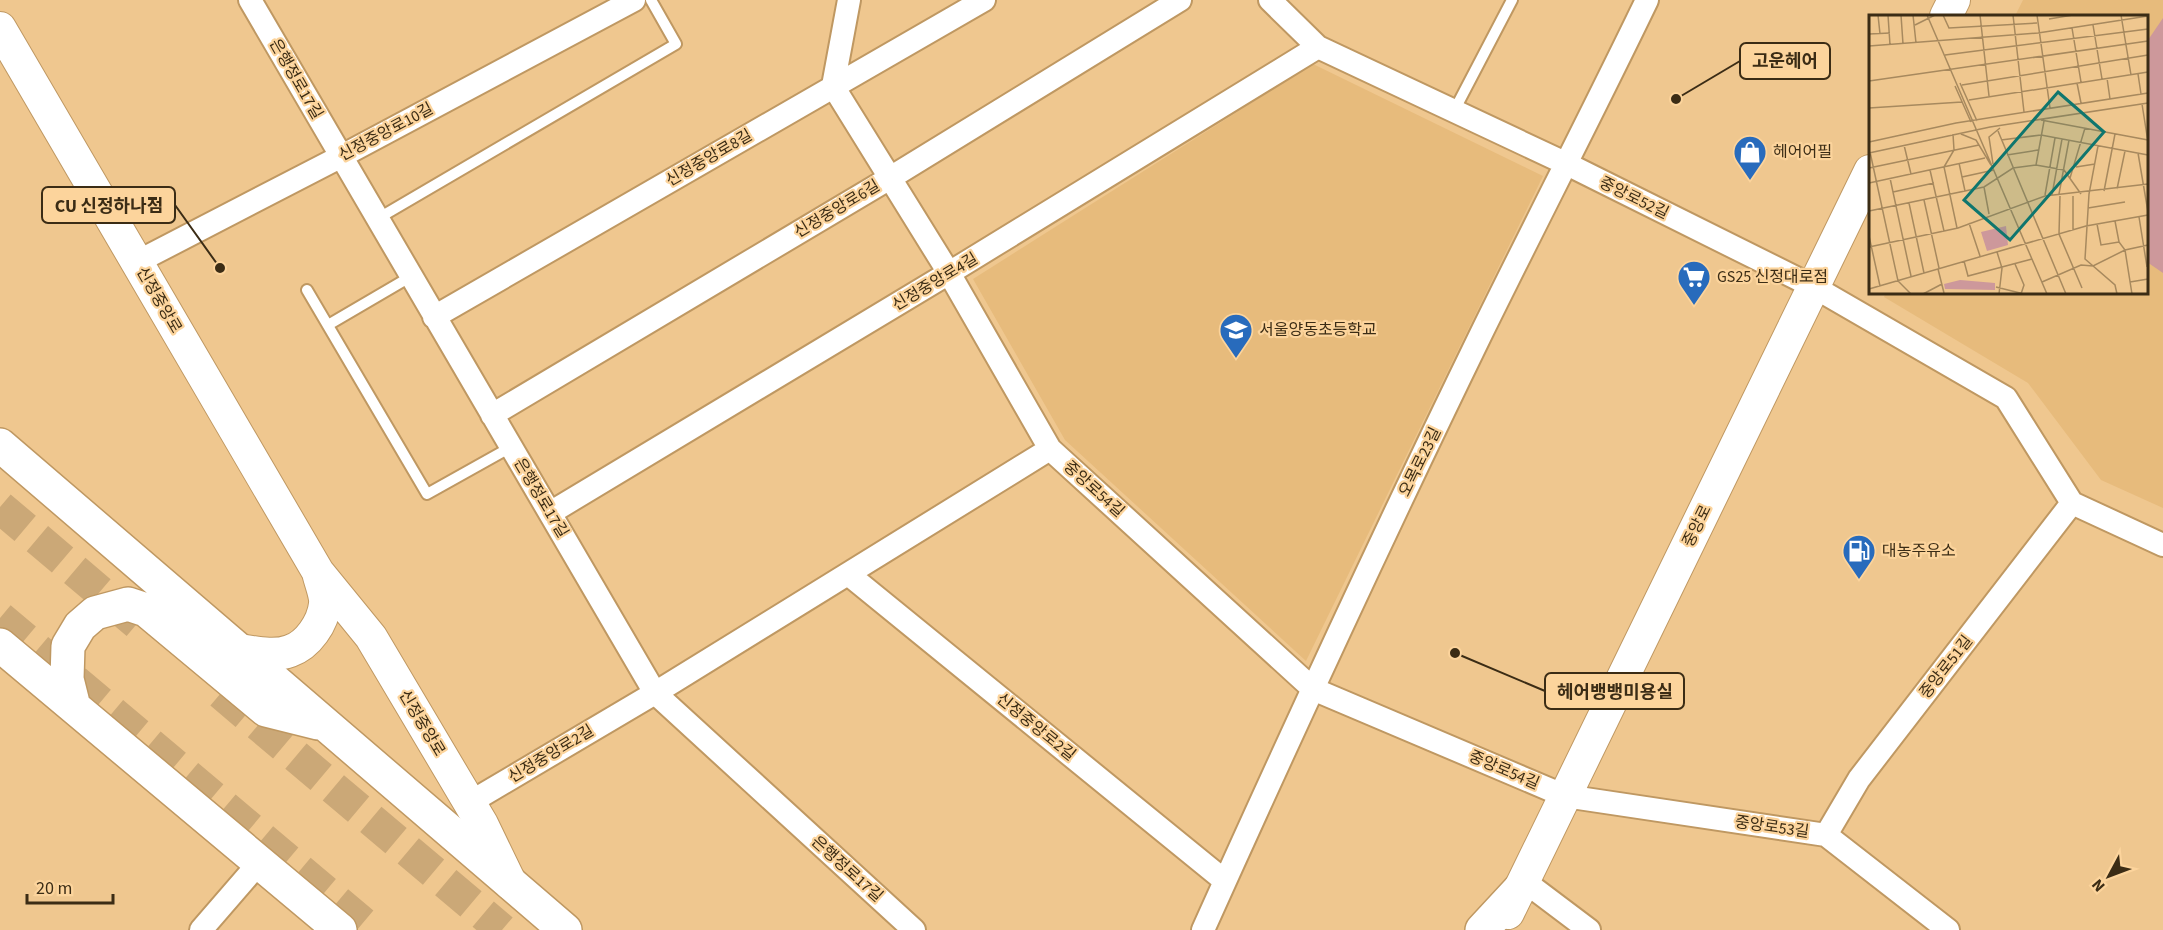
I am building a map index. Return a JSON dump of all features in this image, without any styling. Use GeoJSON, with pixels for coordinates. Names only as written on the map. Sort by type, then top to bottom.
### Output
{"type":"FeatureCollection","features":[{"type":"Feature","properties":{"kind":"main road"},"geometry":{"type":"LineString","coordinates":[[0,446],[565,930]]}},
{"type":"Feature","properties":{"kind":"main road"},"geometry":{"type":"LineString","coordinates":[[74,707],[67,679],[68,646],[80,626],[95,613],[128,604],[146,610],[266,710],[326,725]]}},
{"type":"Feature","properties":{"kind":"main road"},"geometry":{"type":"LineString","coordinates":[[0,645],[339,930]]}},
{"type":"Feature","properties":{"kind":"main road"},"geometry":{"type":"LineString","coordinates":[[1482,930],[1522,885]]}},
{"type":"Feature","properties":{"kind":"main road"},"geometry":{"type":"LineString","coordinates":[[1512,930],[1522,885]]}},
{"type":"Feature","properties":{"kind":"street","name":"은행정로17길"},"geometry":{"type":"LineString","coordinates":[[250,0],[655,693],[914,930]]}},
{"type":"Feature","properties":{"kind":"street","name":"신정중앙로10길"},"geometry":{"type":"LineString","coordinates":[[137,262],[634,0]]}},
{"type":"Feature","properties":{"kind":"street"},"geometry":{"type":"LineString","coordinates":[[833,86],[849,0]]}},
{"type":"Feature","properties":{"kind":"street","name":"신정중앙로8길"},"geometry":{"type":"LineString","coordinates":[[434,317],[984,0]]}},
{"type":"Feature","properties":{"kind":"street","name":"신정중앙로6길"},"geometry":{"type":"LineString","coordinates":[[492,415],[890,178],[1180,0]]}},
{"type":"Feature","properties":{"kind":"street","name":"중앙로52길"},"geometry":{"type":"LineString","coordinates":[[1270,0],[1318,47],[1567,164],[1814,287]]}},
{"type":"Feature","properties":{"kind":"street","name":"오목로23길"},"geometry":{"type":"LineString","coordinates":[[1203,930],[1313,689],[1482,332],[1647,0]]}},
{"type":"Feature","properties":{"kind":"street"},"geometry":{"type":"LineString","coordinates":[[1946,15],[1954,0]]}},
{"type":"Feature","properties":{"kind":"street","name":"신정중앙로"},"geometry":{"type":"LineString","coordinates":[[0,28],[318,572],[371,637],[470,803],[511,884]]}},
{"type":"Feature","properties":{"kind":"street","name":"신정중앙로4길"},"geometry":{"type":"LineString","coordinates":[[550,513],[1318,47]]}},
{"type":"Feature","properties":{"kind":"street","name":"중앙로54길"},"geometry":{"type":"LineString","coordinates":[[833,86],[949,273],[1050,449],[1313,689],[1565,796]]}},
{"type":"Feature","properties":{"kind":"street","name":"중앙로"},"geometry":{"type":"LineString","coordinates":[[1500,930],[1869,173]]}},
{"type":"Feature","properties":{"kind":"street"},"geometry":{"type":"LineString","coordinates":[[1814,287],[2006,398],[2072,503],[2163,545]]}},
{"type":"Feature","properties":{"kind":"street","name":"신정중앙로2길"},"geometry":{"type":"LineString","coordinates":[[470,803],[655,693],[1050,449]]}},
{"type":"Feature","properties":{"kind":"street","name":"중앙로51길"},"geometry":{"type":"LineString","coordinates":[[1826,835],[1859,779],[2072,503]]}},
{"type":"Feature","properties":{"kind":"street","name":"신정중앙로"},"geometry":{"type":"LineString","coordinates":[[238,650],[274,654],[291,651],[309,638],[320,622],[325,603],[318,572]]}},
{"type":"Feature","properties":{"kind":"street","name":"신정중앙로2길"},"geometry":{"type":"LineString","coordinates":[[848,574],[1225,881]]}},
{"type":"Feature","properties":{"kind":"street","name":"중앙로53길"},"geometry":{"type":"LineString","coordinates":[[1565,796],[1826,835],[1948,930]]}},
{"type":"Feature","properties":{"kind":"street"},"geometry":{"type":"LineString","coordinates":[[201,930],[259,863]]}},
{"type":"Feature","properties":{"kind":"street"},"geometry":{"type":"LineString","coordinates":[[1522,885],[1589,930]]}},
{"type":"Feature","properties":{"kind":"lane"},"geometry":{"type":"LineString","coordinates":[[377,219],[676,44],[651,0]]}},
{"type":"Feature","properties":{"kind":"lane"},"geometry":{"type":"LineString","coordinates":[[1454,111],[1512,0]]}},
{"type":"Feature","properties":{"kind":"lane"},"geometry":{"type":"LineString","coordinates":[[328,325],[411,277]]}},
{"type":"Feature","properties":{"kind":"lane"},"geometry":{"type":"LineString","coordinates":[[307,290],[427,494],[511,447]]}},
{"type":"Feature","properties":{"kind":"shaded area"},"geometry":{"type":"Polygon","coordinates":[[[2023,0],[2163,0],[2163,508],[2101,480],[2028,383],[1884,297],[1885,294],[2148,294],[2148,15],[2016,15],[2023,0]]]}},
{"type":"Feature","properties":{"kind":"shaded area"},"geometry":{"type":"Polygon","coordinates":[[[2163,18],[2163,273],[2148,263],[2148,40],[2163,18]]]}},
{"type":"Feature","properties":{"kind":"shaded area","name":"서울양동초등학교"},"geometry":{"type":"Polygon","coordinates":[[[1313,64],[1543,176],[1306,661],[1065,440],[973,279],[1313,64]]]}},
{"type":"Feature","properties":{"kind":"tunnel"},"geometry":{"type":"LineString","coordinates":[[0,507],[138,624]]}},
{"type":"Feature","properties":{"kind":"tunnel"},"geometry":{"type":"LineString","coordinates":[[0,618],[371,930]]}},
{"type":"Feature","properties":{"kind":"tunnel"},"geometry":{"type":"LineString","coordinates":[[221,693],[502,930]]}},
{"type":"Feature","properties":{"kind":"place","name":"고운헤어"},"geometry":{"type":"Point","coordinates":[1676,99]}},
{"type":"Feature","properties":{"kind":"place","name":"헤어어필"},"geometry":{"type":"Point","coordinates":[1750,181]}},
{"type":"Feature","properties":{"kind":"place","name":"CU 신정하나점"},"geometry":{"type":"Point","coordinates":[220,268]}},
{"type":"Feature","properties":{"kind":"place","name":"GS25 신정대로점"},"geometry":{"type":"Point","coordinates":[1694,306]}},
{"type":"Feature","properties":{"kind":"place","name":"서울양동초등학교"},"geometry":{"type":"Point","coordinates":[1236,359]}},
{"type":"Feature","properties":{"kind":"place","name":"대농주유소"},"geometry":{"type":"Point","coordinates":[1859,580]}},
{"type":"Feature","properties":{"kind":"place","name":"헤어뱅뱅미용실"},"geometry":{"type":"Point","coordinates":[1455,653]}}]}
